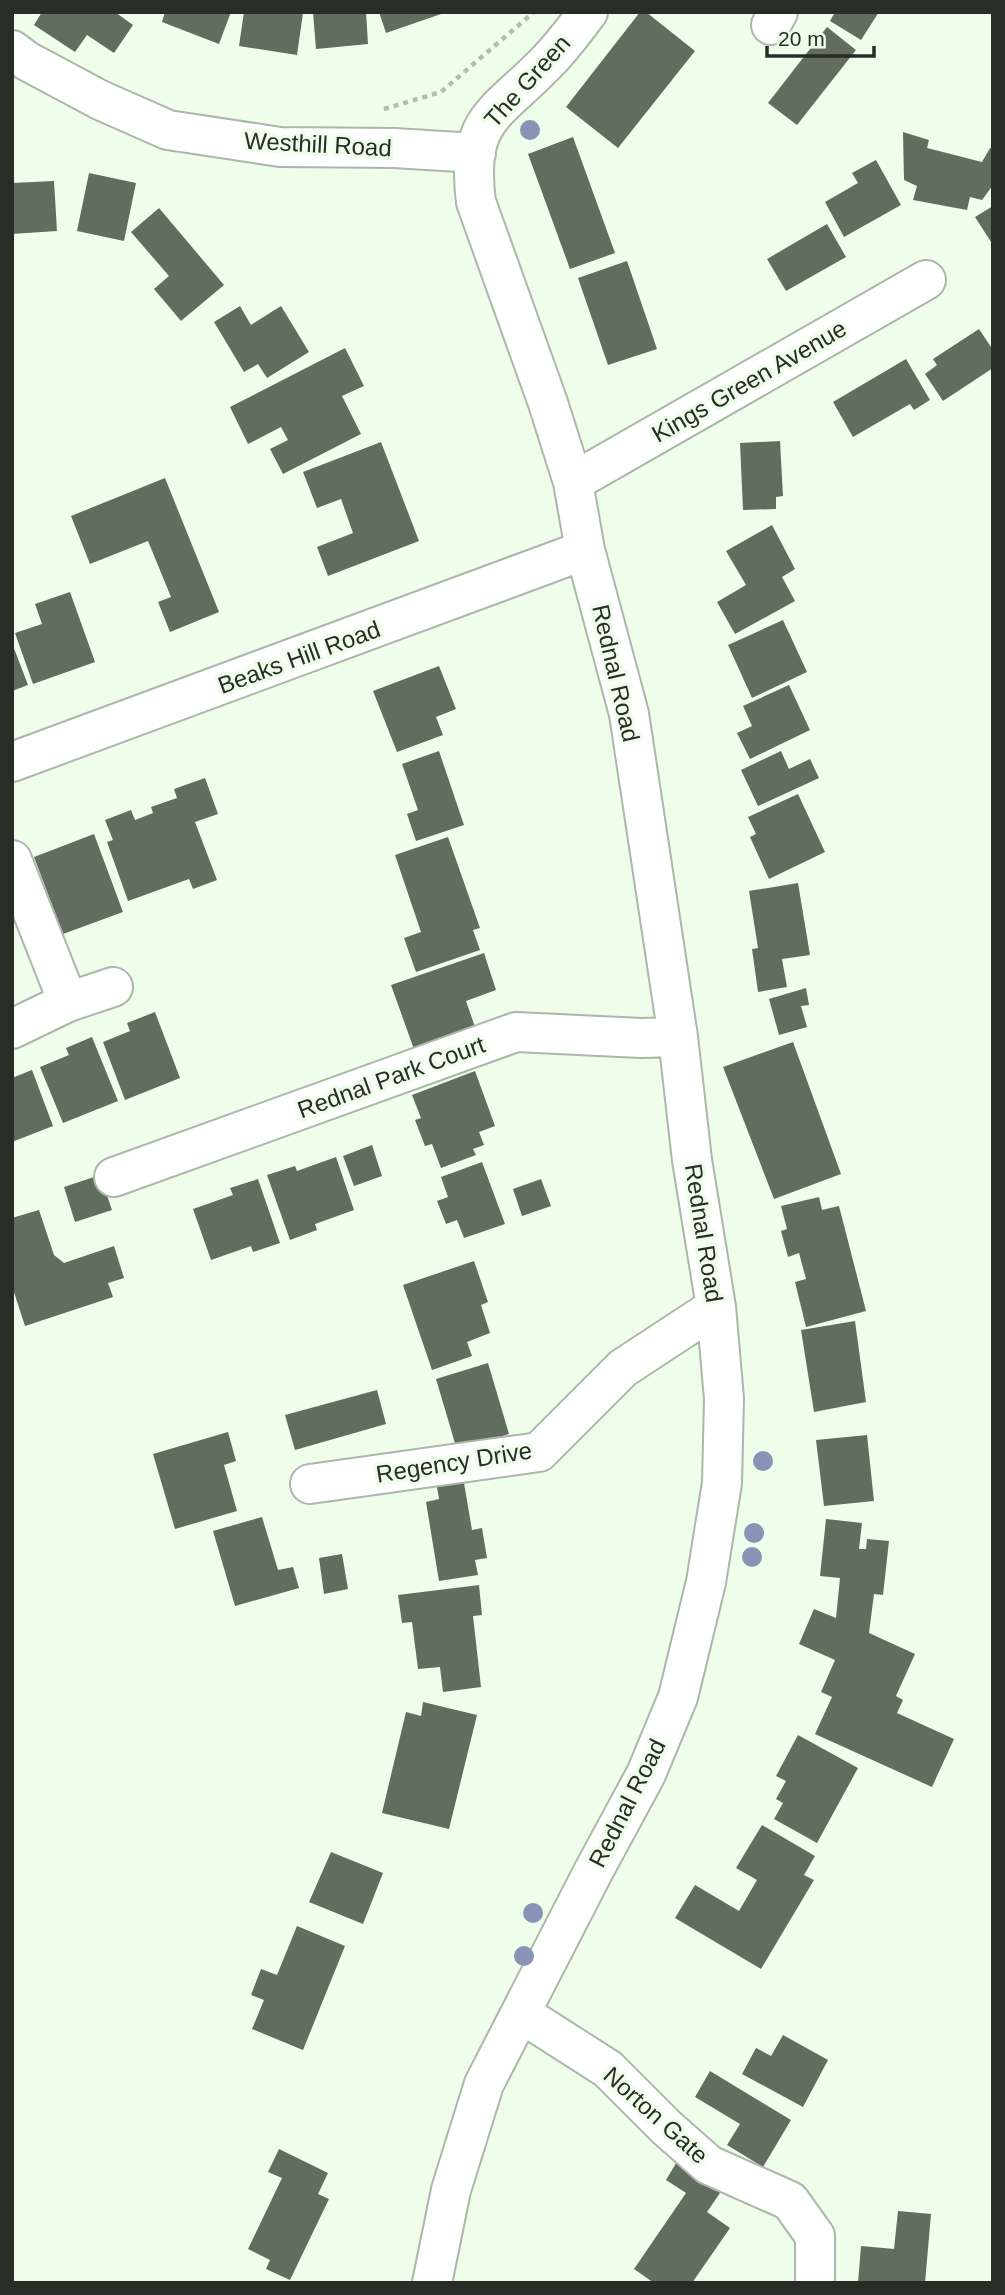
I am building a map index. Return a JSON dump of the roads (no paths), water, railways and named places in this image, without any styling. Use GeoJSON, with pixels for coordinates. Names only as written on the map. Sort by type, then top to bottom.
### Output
{"type":"FeatureCollection","features":[{"type":"Feature","properties":{"kind":"street","name":"The Green"},"geometry":{"type":"LineString","coordinates":[[476,153],[479,135],[490,115],[546,62],[588,12]]}},
{"type":"Feature","properties":{"kind":"street","name":"Westhill Road"},"geometry":{"type":"LineString","coordinates":[[17,61],[168,130],[280,147],[394,148],[476,153]]}},
{"type":"Feature","properties":{"kind":"street","name":"Rednal Road"},"geometry":{"type":"LineString","coordinates":[[432,2283],[451,2190],[484,2084],[646,1774],[677,1697],[706,1582],[722,1483],[724,1399],[716,1307],[692,1160],[678,1037],[628,714],[585,550],[573,482],[548,403],[476,202],[473,178],[476,153]]}},
{"type":"Feature","properties":{"kind":"street","name":"Kings Green Avenue"},"geometry":{"type":"LineString","coordinates":[[573,482],[926,280]]}},
{"type":"Feature","properties":{"kind":"street","name":"Beaks Hill Road"},"geometry":{"type":"LineString","coordinates":[[12,762],[585,550]]}},
{"type":"Feature","properties":{"kind":"street"},"geometry":{"type":"LineString","coordinates":[[12,860],[68,1002]]}},
{"type":"Feature","properties":{"kind":"street"},"geometry":{"type":"LineString","coordinates":[[12,1029],[68,1002],[113,987]]}},
{"type":"Feature","properties":{"kind":"street","name":"Rednal Park Court"},"geometry":{"type":"LineString","coordinates":[[114,1177],[516,1032],[641,1038],[678,1037]]}},
{"type":"Feature","properties":{"kind":"street","name":"Regency Drive"},"geometry":{"type":"LineString","coordinates":[[310,1484],[539,1452],[623,1368],[716,1307]]}},
{"type":"Feature","properties":{"kind":"street","name":"Norton Gate"},"geometry":{"type":"LineString","coordinates":[[522,2014],[608,2069],[667,2128],[709,2165],[790,2201],[815,2236],[815,2283]]}}]}
